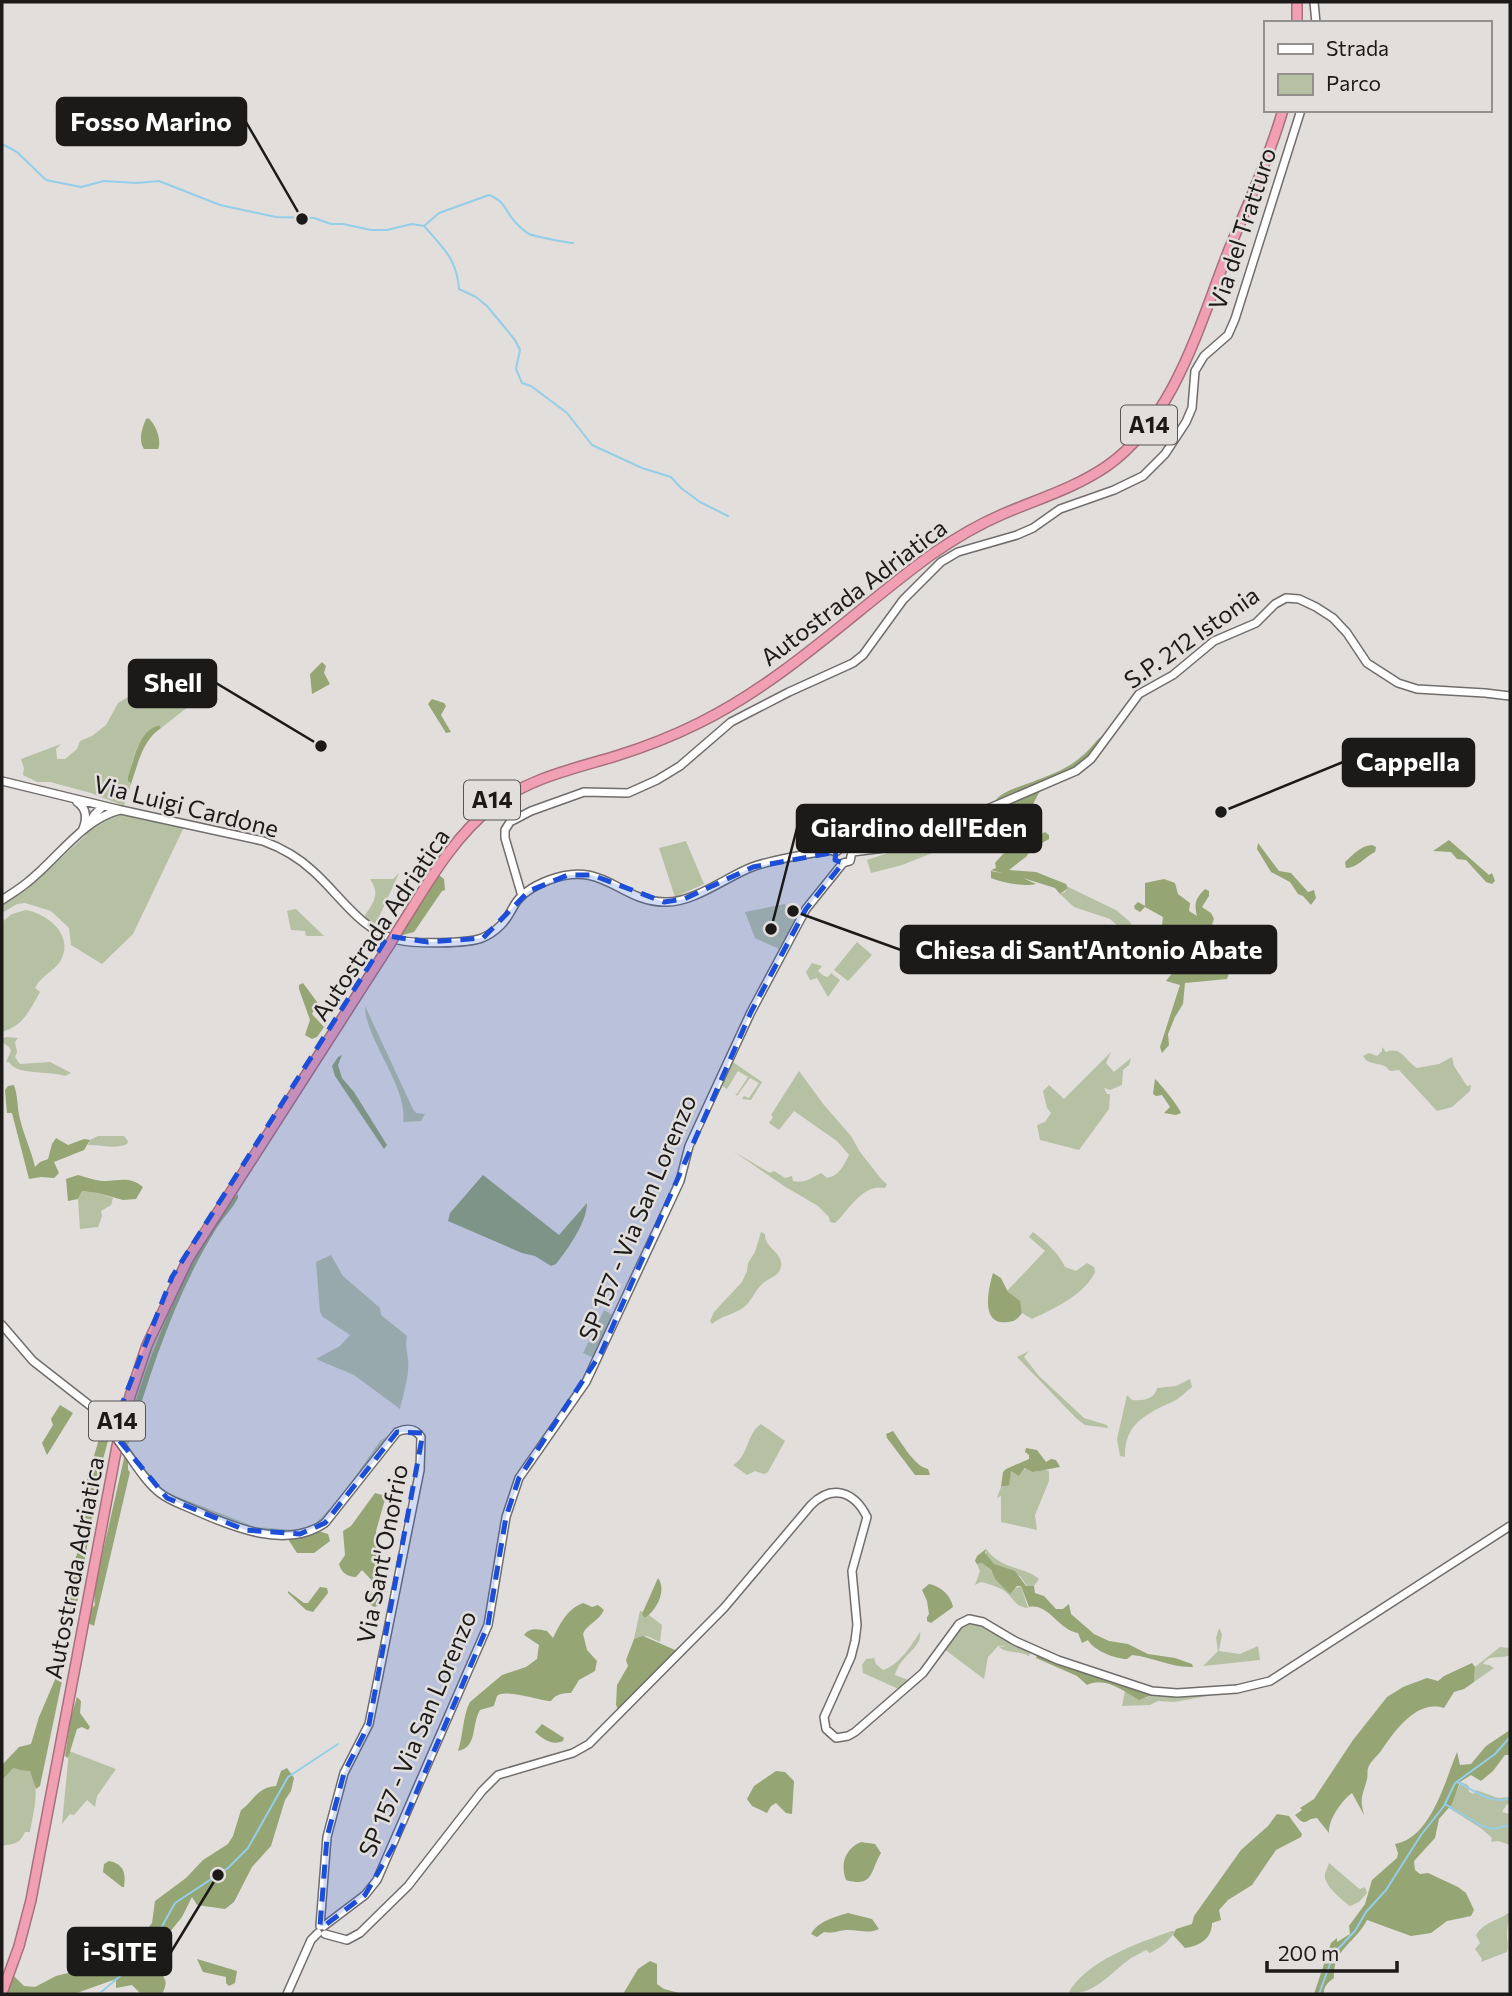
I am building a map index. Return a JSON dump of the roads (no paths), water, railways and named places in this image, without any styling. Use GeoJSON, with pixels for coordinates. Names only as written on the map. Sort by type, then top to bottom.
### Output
{"type":"FeatureCollection","features":[{"type":"Feature","properties":{"kind":"highway"},"geometry":{"type":"LineString","coordinates":[[1291,21],[1292,2]]}},
{"type":"Feature","properties":{"kind":"highway"},"geometry":{"type":"LineString","coordinates":[[1297,2],[1297,21]]}},
{"type":"Feature","properties":{"kind":"highway","name":"Autostrada Adriatica"},"geometry":{"type":"LineString","coordinates":[[2,1993],[26,1898],[113,1441],[138,1352],[160,1299],[195,1234],[437,865],[466,832],[498,803],[523,787],[568,766],[637,743],[716,708],[779,667],[948,536],[988,515],[1084,473],[1116,451],[1138,429],[1160,398],[1173,372],[1276,112]]}},
{"type":"Feature","properties":{"kind":"highway","name":"Autostrada Adriatica"},"geometry":{"type":"LineString","coordinates":[[568,766],[649,745],[709,718],[783,672],[925,559],[964,533],[1072,486],[1098,472],[1125,451],[1145,430],[1177,377],[1265,163],[1282,112]]}},
{"type":"Feature","properties":{"kind":"highway","name":"Autostrada Adriatica"},"geometry":{"type":"LineString","coordinates":[[2,1978],[10,1963]]}},
{"type":"Feature","properties":{"kind":"main road"},"geometry":{"type":"LineString","coordinates":[[1314,2],[1316,21]]}},
{"type":"Feature","properties":{"kind":"main road","name":"Via del Tratturo"},"geometry":{"type":"LineString","coordinates":[[522,896],[505,838],[505,830],[510,822],[531,811],[584,792],[628,793],[657,780],[680,766],[731,722],[853,663],[863,655],[903,600],[941,562],[958,552],[1017,535],[1073,503],[1129,484],[1155,466],[1179,433],[1192,408],[1195,371],[1200,362],[1228,335],[1235,319],[1300,112]]}},
{"type":"Feature","properties":{"kind":"main road","name":"S.P. 212 Istonia"},"geometry":{"type":"LineString","coordinates":[[946,827],[1076,771],[1091,759],[1139,694],[1173,675],[1214,641],[1256,622],[1275,604],[1286,598],[1308,603],[1333,618],[1347,633],[1367,663],[1398,683],[1417,690],[1485,692],[1510,696]]}},
{"type":"Feature","properties":{"kind":"main road","name":"Via Luigi Cardone"},"geometry":{"type":"LineString","coordinates":[[2,781],[263,841],[278,847],[313,870],[371,927],[398,940],[463,942],[483,938],[499,927],[522,896],[551,879],[584,873],[653,900],[673,902],[753,867],[830,850],[836,852],[845,846],[852,852],[893,847],[946,827]]}},
{"type":"Feature","properties":{"kind":"main road"},"geometry":{"type":"LineString","coordinates":[[72,799],[84,808],[85,829]]}},
{"type":"Feature","properties":{"kind":"main road"},"geometry":{"type":"LineString","coordinates":[[85,829],[103,806]]}},
{"type":"Feature","properties":{"kind":"main road"},"geometry":{"type":"LineString","coordinates":[[99,820],[103,806]]}},
{"type":"Feature","properties":{"kind":"main road"},"geometry":{"type":"LineString","coordinates":[[2,900],[29,882],[85,829],[121,810]]}},
{"type":"Feature","properties":{"kind":"main road"},"geometry":{"type":"LineString","coordinates":[[836,852],[836,858],[843,863],[850,862],[852,852]]}},
{"type":"Feature","properties":{"kind":"main road","name":"SP 157 - Via San Lorenzo"},"geometry":{"type":"LineString","coordinates":[[287,1994],[311,1940],[365,1895],[377,1880],[488,1625],[506,1517],[519,1478],[586,1382],[680,1181],[690,1146],[751,1012],[806,909],[843,863]]}},
{"type":"Feature","properties":{"kind":"main road","name":"Via Sant'Onofrio"},"geometry":{"type":"LineString","coordinates":[[2,1325],[33,1361],[97,1411],[149,1482],[167,1498],[245,1530],[300,1534],[316,1530],[325,1523],[397,1432],[408,1429],[421,1437],[420,1470],[369,1724],[344,1773],[327,1837],[322,1930]]}},
{"type":"Feature","properties":{"kind":"main road"},"geometry":{"type":"LineString","coordinates":[[322,1930],[347,1940],[360,1933],[418,1875],[470,1806],[498,1775],[573,1753],[589,1744],[724,1608],[811,1505],[828,1493],[836,1492],[854,1499],[867,1517],[852,1572],[857,1625],[855,1641],[851,1657],[824,1717],[826,1729],[836,1738],[855,1732],[923,1673],[959,1624],[970,1619],[983,1622],[1015,1641],[1058,1660],[1152,1691],[1177,1693],[1237,1689],[1270,1681],[1510,1526]]}},
{"type":"Feature","properties":{"kind":"waterway"},"geometry":{"type":"LineString","coordinates":[[2,144],[17,152],[46,180],[81,187],[104,181],[159,181],[220,205],[276,217],[314,218],[331,224],[371,230],[387,230],[412,224],[424,226],[439,213],[489,195],[499,201],[512,219],[529,234],[573,243]]}},
{"type":"Feature","properties":{"kind":"waterway"},"geometry":{"type":"LineString","coordinates":[[425,227],[452,262],[459,289],[487,306],[515,340],[520,350],[516,369],[522,383],[531,386],[567,413],[592,445],[642,468],[671,477],[700,502],[728,516]]}},
{"type":"Feature","properties":{"kind":"waterway"},"geometry":{"type":"LineString","coordinates":[[1319,1994],[1334,1953],[1355,1931],[1366,1912],[1386,1890],[1421,1835],[1444,1806],[1455,1783],[1495,1754],[1510,1737]]}},
{"type":"Feature","properties":{"kind":"waterway"},"geometry":{"type":"LineString","coordinates":[[99,1994],[140,1959],[175,1903],[228,1868],[248,1848],[288,1777],[338,1744]]}},
{"type":"Feature","properties":{"kind":"waterway"},"geometry":{"type":"LineString","coordinates":[[1457,1782],[1482,1796],[1496,1800],[1510,1798]]}},
{"type":"Feature","properties":{"kind":"waterway"},"geometry":{"type":"LineString","coordinates":[[1445,1804],[1480,1825],[1492,1829],[1510,1825]]}},
{"type":"Feature","properties":{"kind":"place","name":"Fosso Marino"},"geometry":{"type":"Point","coordinates":[302,219]}},
{"type":"Feature","properties":{"kind":"place","name":"Shell"},"geometry":{"type":"Point","coordinates":[321,746]}},
{"type":"Feature","properties":{"kind":"place","name":"Cappella"},"geometry":{"type":"Point","coordinates":[1221,812]}},
{"type":"Feature","properties":{"kind":"place","name":"Chiesa di Sant'Antonio Abate"},"geometry":{"type":"Point","coordinates":[793,911]}},
{"type":"Feature","properties":{"kind":"place","name":"Giardino dell'Eden"},"geometry":{"type":"Point","coordinates":[771,929]}},
{"type":"Feature","properties":{"kind":"place","name":"i-SITE"},"geometry":{"type":"Point","coordinates":[218,1875]}}]}
